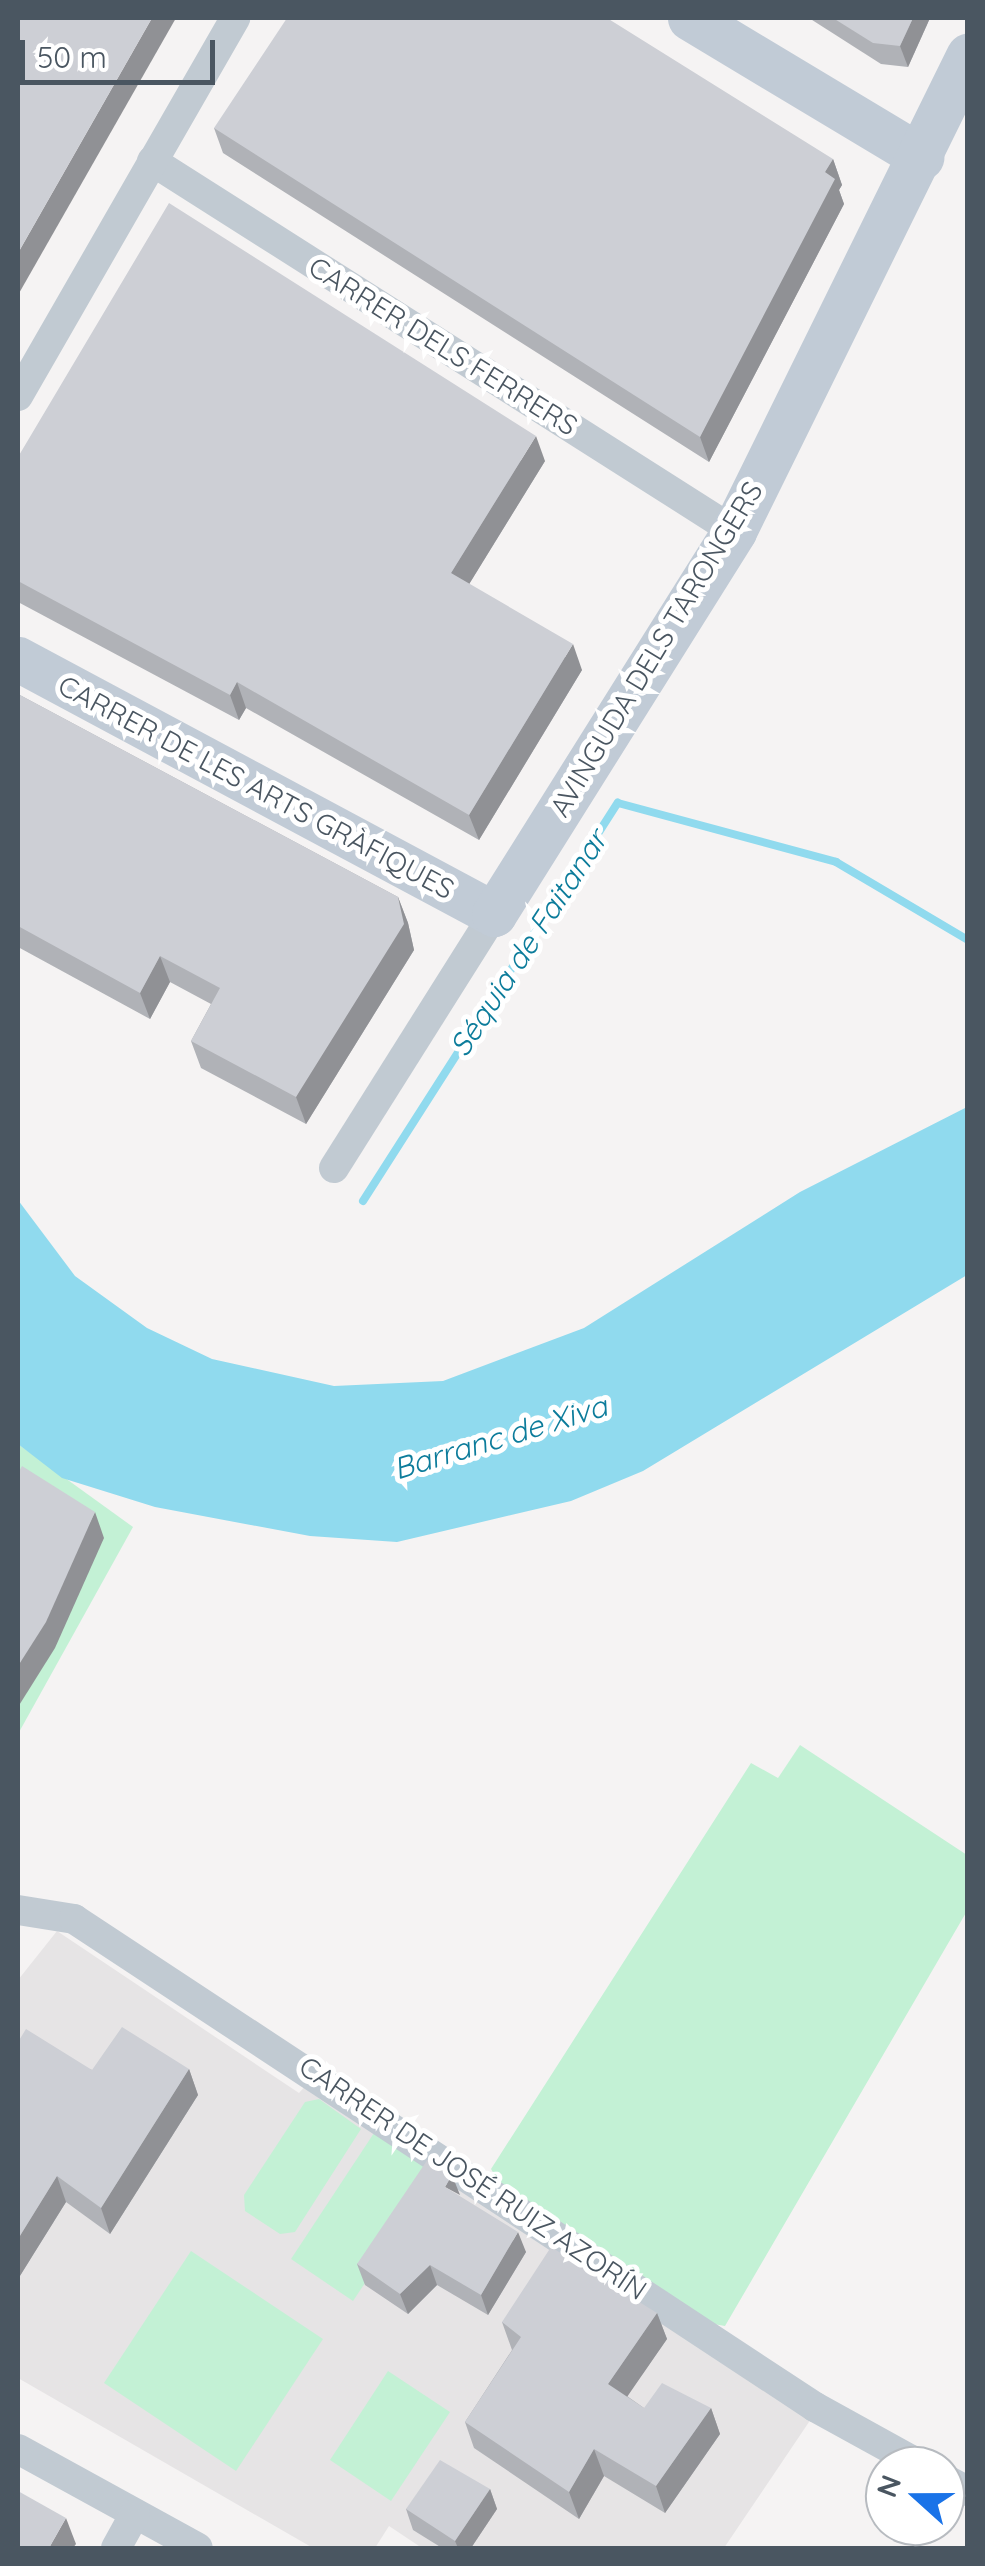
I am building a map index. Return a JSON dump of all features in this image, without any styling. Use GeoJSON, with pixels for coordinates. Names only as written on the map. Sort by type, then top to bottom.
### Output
{"type":"FeatureCollection","features":[{"type":"Feature","properties":{"kind":"street"},"geometry":{"type":"LineString","coordinates":[[18,396],[235,18]]}},
{"type":"Feature","properties":{"kind":"street"},"geometry":{"type":"LineString","coordinates":[[690,18],[921,157]]}},
{"type":"Feature","properties":{"kind":"street","name":"AVINGUDA DELS TARONGERS"},"geometry":{"type":"LineString","coordinates":[[334,1168],[734,531],[968,56]]}},
{"type":"Feature","properties":{"kind":"street","name":"CARRER DELS FERRERS"},"geometry":{"type":"LineString","coordinates":[[152,162],[734,531]]}},
{"type":"Feature","properties":{"kind":"street","name":"CARRER DE LES ARTS GRÀFIQUES"},"geometry":{"type":"LineString","coordinates":[[18,659],[494,914]]}},
{"type":"Feature","properties":{"kind":"street","name":"CARRER DE JOSÉ RUIZ AZORÍN"},"geometry":{"type":"LineString","coordinates":[[18,1910],[74,1919],[815,2407],[886,2446]]}},
{"type":"Feature","properties":{"kind":"street"},"geometry":{"type":"LineString","coordinates":[[18,2448],[198,2548]]}},
{"type":"Feature","properties":{"kind":"street"},"geometry":{"type":"LineString","coordinates":[[116,2548],[135,2514]]}},
{"type":"Feature","properties":{"kind":"shaded area"},"geometry":{"type":"Polygon","coordinates":[[[57,1931],[299,2093],[308,2083],[811,2419],[724,2548],[422,2548],[389,2526],[375,2548],[313,2548],[18,2378],[18,1980],[57,1931]]]}},
{"type":"Feature","properties":{"kind":"green space"},"geometry":{"type":"Polygon","coordinates":[[[18,1444],[133,1527],[18,1734],[18,1444]]]}},
{"type":"Feature","properties":{"kind":"green space"},"geometry":{"type":"Polygon","coordinates":[[[800,1745],[967,1855],[967,1911],[725,2326],[702,2322],[503,2189],[491,2169],[751,1763],[778,1778],[800,1745]]]}},
{"type":"Feature","properties":{"kind":"green space"},"geometry":{"type":"Polygon","coordinates":[[[319,2099],[361,2129],[295,2232],[280,2234],[245,2211],[244,2195],[305,2102],[319,2099]]]}},
{"type":"Feature","properties":{"kind":"green space"},"geometry":{"type":"Polygon","coordinates":[[[374,2133],[437,2175],[353,2301],[291,2259],[374,2133]]]}},
{"type":"Feature","properties":{"kind":"green space"},"geometry":{"type":"Polygon","coordinates":[[[191,2251],[323,2339],[236,2471],[104,2383],[191,2251]]]}},
{"type":"Feature","properties":{"kind":"green space"},"geometry":{"type":"Polygon","coordinates":[[[388,2371],[450,2412],[391,2501],[330,2460],[388,2371]]]}},
{"type":"Feature","properties":{"kind":"water","name":"Barranc de Xiva"},"geometry":{"type":"Polygon","coordinates":[[[967,1107],[967,1275],[643,1471],[571,1501],[397,1542],[310,1536],[155,1507],[62,1478],[18,1444],[18,1200],[75,1276],[147,1328],[212,1359],[334,1386],[443,1381],[584,1328],[800,1192],[967,1107]]]}},
{"type":"Feature","properties":{"kind":"building"},"geometry":{"type":"Polygon","coordinates":[[[18,18],[152,18],[18,253],[18,18]]]}},
{"type":"Feature","properties":{"kind":"building"},"geometry":{"type":"Polygon","coordinates":[[[287,18],[607,18],[833,159],[825,172],[835,179],[700,437],[214,128],[287,18]]]}},
{"type":"Feature","properties":{"kind":"building"},"geometry":{"type":"Polygon","coordinates":[[[833,18],[913,18],[900,46],[873,43],[833,18]]]}},
{"type":"Feature","properties":{"kind":"building"},"geometry":{"type":"Polygon","coordinates":[[[169,203],[536,436],[451,573],[573,644],[469,815],[237,682],[230,695],[18,581],[18,457],[169,203]]]}},
{"type":"Feature","properties":{"kind":"building"},"geometry":{"type":"Polygon","coordinates":[[[18,694],[398,897],[404,924],[296,1097],[191,1041],[220,988],[160,956],[140,993],[18,926],[18,694]]]}},
{"type":"Feature","properties":{"kind":"building"},"geometry":{"type":"Polygon","coordinates":[[[22,1466],[95,1512],[46,1622],[18,1666],[18,1473],[22,1466]]]}},
{"type":"Feature","properties":{"kind":"building"},"geometry":{"type":"Polygon","coordinates":[[[122,2027],[189,2069],[101,2208],[57,2176],[18,2239],[18,2042],[26,2029],[92,2070],[122,2027]]]}},
{"type":"Feature","properties":{"kind":"building"},"geometry":{"type":"Polygon","coordinates":[[[428,2159],[452,2175],[445,2187],[518,2232],[481,2295],[430,2265],[400,2294],[357,2264],[428,2159]]]}},
{"type":"Feature","properties":{"kind":"building"},"geometry":{"type":"Polygon","coordinates":[[[551,2247],[657,2313],[608,2384],[644,2408],[662,2383],[711,2408],[656,2486],[594,2449],[569,2492],[465,2422],[521,2337],[502,2322],[551,2247]]]}},
{"type":"Feature","properties":{"kind":"building"},"geometry":{"type":"Polygon","coordinates":[[[440,2460],[490,2489],[455,2541],[406,2509],[440,2460]]]}},
{"type":"Feature","properties":{"kind":"building"},"geometry":{"type":"Polygon","coordinates":[[[18,2491],[66,2518],[49,2548],[18,2548],[18,2491]]]}},
{"type":"Feature","properties":{"kind":"waterway","name":"Séquia de Faitanar"},"geometry":{"type":"LineString","coordinates":[[363,1201],[618,803],[836,862],[968,940]]}}]}
